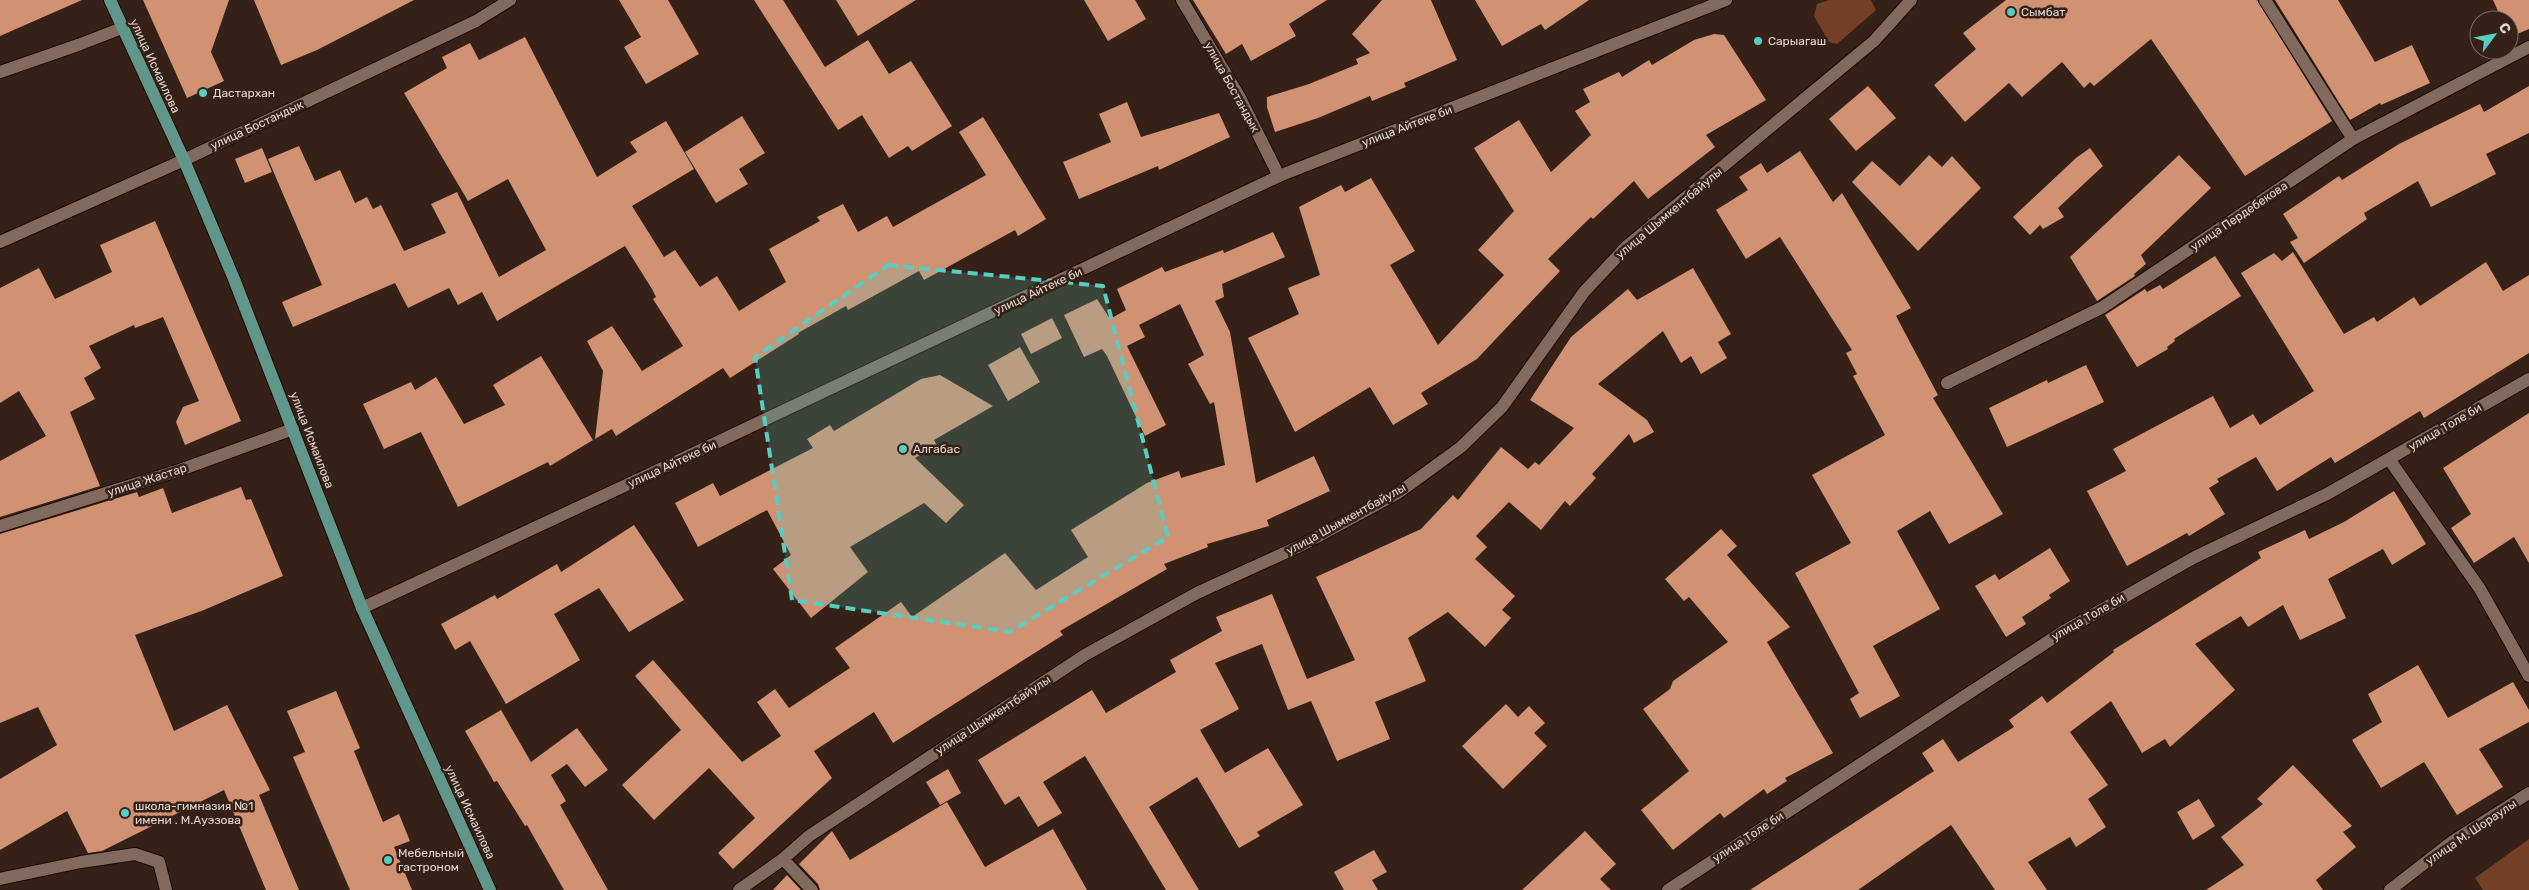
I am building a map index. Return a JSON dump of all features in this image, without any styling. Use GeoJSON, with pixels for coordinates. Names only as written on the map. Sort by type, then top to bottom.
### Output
{"type":"FeatureCollection","features":[{"type":"Feature","properties":{"kind":"main road","name":"улица Исмаилова"},"geometry":{"type":"LineString","coordinates":[[110,0],[184,160],[293,428],[362,608],[490,890]]}},
{"type":"Feature","properties":{"kind":"street","name":"улица Бостандык"},"geometry":{"type":"LineString","coordinates":[[0,242],[184,160],[476,21],[510,0]]}},
{"type":"Feature","properties":{"kind":"street","name":"улица Бостандык"},"geometry":{"type":"LineString","coordinates":[[1182,0],[1239,96],[1279,176]]}},
{"type":"Feature","properties":{"kind":"street","name":"улица Айтеке би"},"geometry":{"type":"LineString","coordinates":[[362,608],[641,479],[1279,176],[1726,0]]}},
{"type":"Feature","properties":{"kind":"street","name":"улица Шымкентбайулы"},"geometry":{"type":"LineString","coordinates":[[738,890],[783,859],[809,836],[1085,655],[1197,593],[1302,545],[1398,493],[1461,448],[1502,407],[1584,292],[1627,246],[1874,41],[1911,0]]}},
{"type":"Feature","properties":{"kind":"street"},"geometry":{"type":"LineString","coordinates":[[2266,0],[2353,139]]}},
{"type":"Feature","properties":{"kind":"street"},"geometry":{"type":"LineString","coordinates":[[0,72],[122,28]]}},
{"type":"Feature","properties":{"kind":"street","name":"улица Пердебекова"},"geometry":{"type":"LineString","coordinates":[[1947,383],[2104,307],[2353,139],[2529,47]]}},
{"type":"Feature","properties":{"kind":"street","name":"улица Толе би"},"geometry":{"type":"LineString","coordinates":[[1668,890],[2064,631],[2195,557],[2327,494],[2529,379]]}},
{"type":"Feature","properties":{"kind":"street","name":"улица Жастар"},"geometry":{"type":"LineString","coordinates":[[0,526],[180,470],[293,428]]}},
{"type":"Feature","properties":{"kind":"street"},"geometry":{"type":"LineString","coordinates":[[2389,458],[2480,588],[2529,676]]}},
{"type":"Feature","properties":{"kind":"street","name":"улица М. Шораулы"},"geometry":{"type":"LineString","coordinates":[[2390,890],[2453,841],[2529,794]]}},
{"type":"Feature","properties":{"kind":"street"},"geometry":{"type":"LineString","coordinates":[[0,879],[81,862],[135,854],[159,862],[166,890]]}},
{"type":"Feature","properties":{"kind":"street"},"geometry":{"type":"LineString","coordinates":[[783,859],[812,890]]}},
{"type":"Feature","properties":{"kind":"highlighted area"},"geometry":{"type":"Polygon","coordinates":[[[888,265],[1103,286],[1168,537],[1010,632],[792,600],[755,357],[888,265]]]}},
{"type":"Feature","properties":{"kind":"shaded area"},"geometry":{"type":"Polygon","coordinates":[[[1829,0],[1871,0],[1876,10],[1837,44],[1829,42],[1814,16],[1817,4],[1829,0]]]}},
{"type":"Feature","properties":{"kind":"shaded area"},"geometry":{"type":"Polygon","coordinates":[[[2529,839],[2529,890],[2483,890],[2475,878],[2529,839]]]}},
{"type":"Feature","properties":{"kind":"building"},"geometry":{"type":"Polygon","coordinates":[[[0,0],[82,0],[0,36],[0,0]]]}},
{"type":"Feature","properties":{"kind":"building"},"geometry":{"type":"Polygon","coordinates":[[[143,0],[229,0],[211,52],[224,81],[187,98],[143,0]]]}},
{"type":"Feature","properties":{"kind":"building"},"geometry":{"type":"Polygon","coordinates":[[[254,0],[414,0],[317,50],[281,65],[254,0]]]}},
{"type":"Feature","properties":{"kind":"building"},"geometry":{"type":"Polygon","coordinates":[[[619,0],[668,0],[699,54],[646,84],[624,47],[641,37],[619,0]]]}},
{"type":"Feature","properties":{"kind":"building"},"geometry":{"type":"Polygon","coordinates":[[[754,0],[783,0],[825,67],[868,40],[889,74],[911,61],[952,126],[912,151],[908,146],[889,158],[862,115],[838,130],[754,0]]]}},
{"type":"Feature","properties":{"kind":"building"},"geometry":{"type":"Polygon","coordinates":[[[836,0],[916,0],[858,36],[836,0]]]}},
{"type":"Feature","properties":{"kind":"building"},"geometry":{"type":"Polygon","coordinates":[[[1084,0],[1135,0],[1146,19],[1108,41],[1084,0]]]}},
{"type":"Feature","properties":{"kind":"building"},"geometry":{"type":"Polygon","coordinates":[[[1193,0],[1327,0],[1289,24],[1296,36],[1251,61],[1242,44],[1226,54],[1193,0]]]}},
{"type":"Feature","properties":{"kind":"building"},"geometry":{"type":"Polygon","coordinates":[[[1382,0],[1431,0],[1457,60],[1404,83],[1406,87],[1372,101],[1370,96],[1318,118],[1275,132],[1267,107],[1267,97],[1309,84],[1358,64],[1356,59],[1370,53],[1352,34],[1382,0]]]}},
{"type":"Feature","properties":{"kind":"building"},"geometry":{"type":"Polygon","coordinates":[[[1475,0],[1589,0],[1545,30],[1541,24],[1502,46],[1475,0]]]}},
{"type":"Feature","properties":{"kind":"building"},"geometry":{"type":"Polygon","coordinates":[[[2006,0],[2257,0],[2332,121],[2245,176],[2151,39],[2094,86],[2090,82],[2084,88],[2062,62],[2022,97],[2009,83],[1965,122],[1934,85],[1976,49],[1963,33],[2006,0]]]}},
{"type":"Feature","properties":{"kind":"building"},"geometry":{"type":"Polygon","coordinates":[[[2275,0],[2338,0],[2375,62],[2412,45],[2430,83],[2381,105],[2380,103],[2350,120],[2275,0]]]}},
{"type":"Feature","properties":{"kind":"building"},"geometry":{"type":"Polygon","coordinates":[[[2493,0],[2529,0],[2529,29],[2519,33],[2519,10],[2498,10],[2493,0]]]}},
{"type":"Feature","properties":{"kind":"building"},"geometry":{"type":"Polygon","coordinates":[[[1714,34],[1724,35],[1766,100],[1706,135],[1715,147],[1648,199],[1634,181],[1593,219],[1591,217],[1548,259],[1560,271],[1477,359],[1421,393],[1428,404],[1393,425],[1370,387],[1295,432],[1248,338],[1299,314],[1288,288],[1320,275],[1299,207],[1341,185],[1345,192],[1371,178],[1415,251],[1390,265],[1438,345],[1504,275],[1478,250],[1514,211],[1474,148],[1519,120],[1551,172],[1591,135],[1575,111],[1590,102],[1583,89],[1619,72],[1622,77],[1649,60],[1652,65],[1694,40],[1714,34]]]}},
{"type":"Feature","properties":{"kind":"building"},"geometry":{"type":"Polygon","coordinates":[[[525,37],[597,177],[637,152],[630,142],[666,121],[694,169],[632,206],[664,257],[675,250],[700,287],[717,276],[739,311],[786,282],[769,249],[820,221],[817,217],[843,204],[858,232],[887,216],[893,227],[986,175],[959,132],[983,117],[1046,219],[1018,236],[1015,230],[924,280],[919,271],[848,310],[846,306],[798,333],[730,378],[723,368],[616,436],[612,429],[595,439],[603,371],[587,341],[612,326],[642,371],[683,346],[653,299],[656,297],[652,289],[625,246],[497,321],[482,292],[458,305],[449,288],[408,308],[395,283],[293,327],[282,302],[322,285],[268,159],[299,146],[315,181],[340,170],[355,203],[367,197],[373,209],[381,205],[404,251],[446,233],[431,204],[457,192],[499,277],[546,250],[508,179],[468,201],[404,93],[447,68],[442,57],[470,43],[479,60],[525,37]]]}},
{"type":"Feature","properties":{"kind":"building"},"geometry":{"type":"Polygon","coordinates":[[[1868,86],[1896,118],[1856,151],[1829,119],[1868,86]]]}},
{"type":"Feature","properties":{"kind":"building"},"geometry":{"type":"Polygon","coordinates":[[[2529,86],[2529,133],[2486,154],[2496,174],[2431,207],[2418,181],[2364,213],[2367,219],[2304,263],[2290,242],[2298,238],[2283,214],[2339,176],[2342,180],[2399,144],[2480,104],[2484,112],[2529,86]]]}},
{"type":"Feature","properties":{"kind":"building"},"geometry":{"type":"Polygon","coordinates":[[[1127,102],[1141,137],[1219,113],[1230,137],[1159,170],[1158,166],[1079,199],[1063,162],[1111,142],[1099,114],[1127,102]]]}},
{"type":"Feature","properties":{"kind":"building"},"geometry":{"type":"Polygon","coordinates":[[[742,116],[765,153],[739,169],[748,184],[716,203],[685,152],[742,116]]]}},
{"type":"Feature","properties":{"kind":"building"},"geometry":{"type":"Polygon","coordinates":[[[262,148],[272,172],[245,183],[235,159],[262,148]]]}},
{"type":"Feature","properties":{"kind":"building"},"geometry":{"type":"Polygon","coordinates":[[[2090,148],[2103,166],[2058,208],[2064,217],[2043,229],[2040,225],[2030,235],[2013,217],[2076,158],[2090,148]]]}},
{"type":"Feature","properties":{"kind":"building"},"geometry":{"type":"Polygon","coordinates":[[[1800,151],[1833,202],[1842,193],[1911,308],[1896,316],[1938,395],[1933,398],[2003,514],[1949,544],[1930,511],[1897,531],[1940,609],[1873,646],[1900,696],[1860,718],[1850,699],[1859,693],[1795,573],[1851,543],[1812,475],[1885,435],[1853,376],[1857,374],[1846,353],[1852,350],[1780,237],[1746,259],[1716,210],[1748,190],[1739,177],[1761,163],[1767,173],[1800,151]]]}},
{"type":"Feature","properties":{"kind":"building"},"geometry":{"type":"Polygon","coordinates":[[[1929,155],[1942,167],[1952,156],[1981,188],[1918,251],[1852,182],[1872,161],[1900,186],[1929,155]]]}},
{"type":"Feature","properties":{"kind":"building"},"geometry":{"type":"Polygon","coordinates":[[[2179,155],[2211,188],[2141,255],[2146,264],[2134,274],[2135,276],[2097,301],[2070,257],[2179,155]]]}},
{"type":"Feature","properties":{"kind":"building"},"geometry":{"type":"Polygon","coordinates":[[[155,221],[241,421],[185,445],[176,422],[183,407],[199,401],[163,317],[135,328],[134,325],[89,346],[101,368],[84,378],[95,399],[70,412],[100,486],[0,517],[0,461],[46,436],[19,391],[0,403],[0,288],[39,268],[55,299],[112,272],[100,245],[155,221]]]}},
{"type":"Feature","properties":{"kind":"building"},"geometry":{"type":"Polygon","coordinates":[[[1273,232],[1285,257],[1222,284],[1224,297],[1215,301],[1230,332],[1256,483],[1314,456],[1330,491],[1267,520],[1269,526],[1207,544],[1208,547],[1164,564],[1167,569],[1060,631],[1063,635],[893,743],[874,712],[814,751],[832,778],[733,869],[718,853],[755,818],[709,768],[654,820],[622,785],[681,730],[635,676],[653,660],[742,762],[781,736],[757,702],[775,689],[789,708],[850,668],[835,648],[901,602],[912,617],[1005,553],[1036,590],[1088,557],[1071,530],[1147,483],[1179,471],[1181,478],[1225,465],[1214,402],[1210,404],[1188,364],[1204,355],[1180,304],[1139,325],[1145,337],[1127,346],[1166,425],[1145,436],[1107,356],[1102,349],[1084,357],[1064,315],[1097,299],[1110,319],[1126,310],[1117,289],[1162,267],[1165,272],[1223,250],[1224,253],[1273,232]]]}},
{"type":"Feature","properties":{"kind":"building"},"geometry":{"type":"Polygon","coordinates":[[[2293,252],[2344,334],[2374,317],[2377,322],[2414,297],[2420,306],[2486,262],[2503,291],[2529,275],[2529,353],[2424,418],[2420,411],[2335,463],[2331,457],[2277,491],[2256,457],[2217,479],[2219,482],[2209,488],[2225,514],[2189,536],[2187,533],[2127,566],[2087,491],[2126,471],[2113,449],[2213,396],[2230,428],[2253,414],[2260,425],[2314,391],[2241,273],[2274,253],[2282,261],[2293,252]]]}},
{"type":"Feature","properties":{"kind":"building"},"geometry":{"type":"Polygon","coordinates":[[[2215,256],[2241,296],[2174,339],[2175,341],[2167,347],[2168,349],[2137,367],[2105,315],[2145,289],[2147,292],[2160,285],[2163,289],[2215,256]]]}},
{"type":"Feature","properties":{"kind":"building"},"geometry":{"type":"Polygon","coordinates":[[[1693,268],[1731,334],[1718,342],[1727,358],[1701,374],[1691,356],[1681,363],[1663,331],[1598,384],[1647,420],[1654,432],[1634,443],[1629,434],[1592,474],[1596,478],[1570,506],[1565,501],[1541,530],[1509,502],[1476,536],[1487,547],[1475,559],[1515,596],[1502,610],[1511,618],[1485,647],[1448,612],[1408,638],[1426,681],[1375,702],[1390,739],[1337,761],[1311,701],[1288,710],[1262,644],[1215,663],[1239,709],[1200,730],[1225,773],[1268,748],[1303,805],[1257,832],[1260,836],[1239,848],[1197,777],[1149,807],[1199,890],[1166,890],[1085,756],[1043,782],[1062,813],[1038,827],[1019,796],[1005,805],[978,760],[1092,690],[1106,713],[1176,672],[1170,660],[1222,631],[1216,617],[1272,594],[1307,679],[1355,660],[1316,577],[1421,529],[1453,495],[1458,500],[1501,447],[1528,469],[1535,462],[1539,465],[1574,428],[1530,400],[1571,337],[1628,289],[1637,300],[1693,268]]]}},
{"type":"Feature","properties":{"kind":"building"},"geometry":{"type":"Polygon","coordinates":[[[1052,318],[1062,338],[1031,354],[1021,334],[1052,318]]]}},
{"type":"Feature","properties":{"kind":"building"},"geometry":{"type":"Polygon","coordinates":[[[1020,347],[1040,382],[1008,401],[988,365],[1020,347]]]}},
{"type":"Feature","properties":{"kind":"building"},"geometry":{"type":"Polygon","coordinates":[[[541,356],[593,440],[550,466],[548,462],[458,507],[421,432],[384,449],[363,404],[411,382],[415,390],[436,377],[464,424],[505,405],[493,385],[541,356]]]}},
{"type":"Feature","properties":{"kind":"building"},"geometry":{"type":"Polygon","coordinates":[[[2086,365],[2104,402],[2007,447],[1989,408],[2047,380],[2048,383],[2086,365]]]}},
{"type":"Feature","properties":{"kind":"building"},"geometry":{"type":"Polygon","coordinates":[[[940,375],[993,406],[934,440],[937,445],[915,458],[964,505],[946,523],[924,503],[850,547],[868,572],[811,618],[773,569],[791,555],[767,510],[698,547],[675,503],[713,483],[720,496],[813,448],[807,439],[830,425],[834,431],[921,379],[940,375]]]}},
{"type":"Feature","properties":{"kind":"building"},"geometry":{"type":"Polygon","coordinates":[[[2529,413],[2529,563],[2514,537],[2474,563],[2451,528],[2471,514],[2443,468],[2529,413]]]}},
{"type":"Feature","properties":{"kind":"building"},"geometry":{"type":"Polygon","coordinates":[[[241,487],[246,500],[251,499],[283,576],[204,610],[135,635],[174,731],[227,705],[270,790],[259,795],[299,890],[266,890],[224,790],[102,851],[88,853],[67,811],[0,850],[0,779],[57,745],[38,707],[0,723],[0,534],[137,492],[139,497],[163,488],[172,513],[241,487]]]}},
{"type":"Feature","properties":{"kind":"building"},"geometry":{"type":"Polygon","coordinates":[[[2394,491],[2426,544],[2392,565],[2383,549],[2328,579],[2346,618],[2300,640],[2283,605],[2248,627],[2241,616],[2195,644],[2235,690],[2170,747],[2165,739],[2142,753],[2111,701],[2070,732],[2108,785],[2088,799],[2106,827],[2076,847],[2070,837],[2028,862],[2047,890],[1995,890],[1951,825],[1858,890],[1750,890],[1934,771],[1922,753],[1943,739],[1958,762],[2014,727],[2009,720],[2042,696],[2047,703],[2114,652],[2113,650],[2261,558],[2258,552],[2305,530],[2309,539],[2344,522],[2394,491]]]}},
{"type":"Feature","properties":{"kind":"building"},"geometry":{"type":"Polygon","coordinates":[[[634,525],[684,600],[629,632],[599,588],[554,614],[580,660],[506,704],[470,641],[455,650],[441,624],[495,595],[497,599],[557,564],[561,572],[634,525]]]}},
{"type":"Feature","properties":{"kind":"building"},"geometry":{"type":"Polygon","coordinates":[[[1721,529],[1737,546],[1727,555],[1790,627],[1767,642],[1833,753],[1785,778],[1787,781],[1767,794],[1764,789],[1724,818],[1720,813],[1673,850],[1641,810],[1689,771],[1643,709],[1670,689],[1673,681],[1728,642],[1689,597],[1684,601],[1665,579],[1721,529]]]}},
{"type":"Feature","properties":{"kind":"building"},"geometry":{"type":"Polygon","coordinates":[[[2050,548],[2070,581],[2049,595],[2051,598],[2022,617],[2026,624],[2006,637],[1975,586],[1995,574],[1999,580],[2050,548]]]}},
{"type":"Feature","properties":{"kind":"building"},"geometry":{"type":"Polygon","coordinates":[[[2418,665],[2448,718],[2513,682],[2529,710],[2529,722],[2479,749],[2503,787],[2457,815],[2424,762],[2381,788],[2352,740],[2382,722],[2368,694],[2418,665]]]}},
{"type":"Feature","properties":{"kind":"building"},"geometry":{"type":"Polygon","coordinates":[[[336,691],[360,748],[354,751],[383,822],[399,814],[410,841],[394,847],[412,890],[350,890],[293,757],[305,752],[287,711],[336,691]]]}},
{"type":"Feature","properties":{"kind":"building"},"geometry":{"type":"Polygon","coordinates":[[[1506,704],[1518,717],[1529,706],[1545,723],[1534,733],[1547,746],[1503,789],[1462,746],[1506,704]]]}},
{"type":"Feature","properties":{"kind":"building"},"geometry":{"type":"Polygon","coordinates":[[[501,710],[531,762],[577,728],[608,770],[585,787],[567,764],[551,775],[566,801],[560,805],[608,890],[564,890],[527,825],[525,826],[497,781],[494,782],[465,731],[501,710]]]}},
{"type":"Feature","properties":{"kind":"building"},"geometry":{"type":"Polygon","coordinates":[[[2293,765],[2352,826],[2343,832],[2356,847],[2316,880],[2323,890],[2206,890],[2244,865],[2221,837],[2263,804],[2257,799],[2293,765]]]}},
{"type":"Feature","properties":{"kind":"building"},"geometry":{"type":"Polygon","coordinates":[[[948,769],[961,793],[940,805],[926,782],[948,769]]]}},
{"type":"Feature","properties":{"kind":"building"},"geometry":{"type":"Polygon","coordinates":[[[2199,799],[2215,826],[2193,840],[2177,812],[2199,799]]]}},
{"type":"Feature","properties":{"kind":"building"},"geometry":{"type":"Polygon","coordinates":[[[947,802],[985,867],[1053,829],[1087,890],[820,890],[818,884],[799,864],[832,831],[850,860],[947,802]]]}},
{"type":"Feature","properties":{"kind":"building"},"geometry":{"type":"Polygon","coordinates":[[[1585,831],[1616,864],[1600,879],[1611,890],[1522,890],[1585,831]]]}},
{"type":"Feature","properties":{"kind":"building"},"geometry":{"type":"Polygon","coordinates":[[[1374,850],[1387,872],[1372,880],[1378,890],[1344,890],[1334,872],[1374,850]]]}},
{"type":"Feature","properties":{"kind":"building"},"geometry":{"type":"Polygon","coordinates":[[[787,875],[801,890],[773,890],[787,875]]]}},
{"type":"Feature","properties":{"kind":"place","name":"Сымбат"},"geometry":{"type":"Point","coordinates":[2011,12]}},
{"type":"Feature","properties":{"kind":"place","name":"Сарыагаш"},"geometry":{"type":"Point","coordinates":[1758,41]}},
{"type":"Feature","properties":{"kind":"place","name":"Дастархан"},"geometry":{"type":"Point","coordinates":[203,93]}},
{"type":"Feature","properties":{"kind":"place","name":"Алгабас"},"geometry":{"type":"Point","coordinates":[903,449]}},
{"type":"Feature","properties":{"kind":"place","name":"школа-гимназия №1 имени . М.Ауэзова"},"geometry":{"type":"Point","coordinates":[125,813]}},
{"type":"Feature","properties":{"kind":"place","name":"Мебельный гастроном"},"geometry":{"type":"Point","coordinates":[388,860]}}]}
